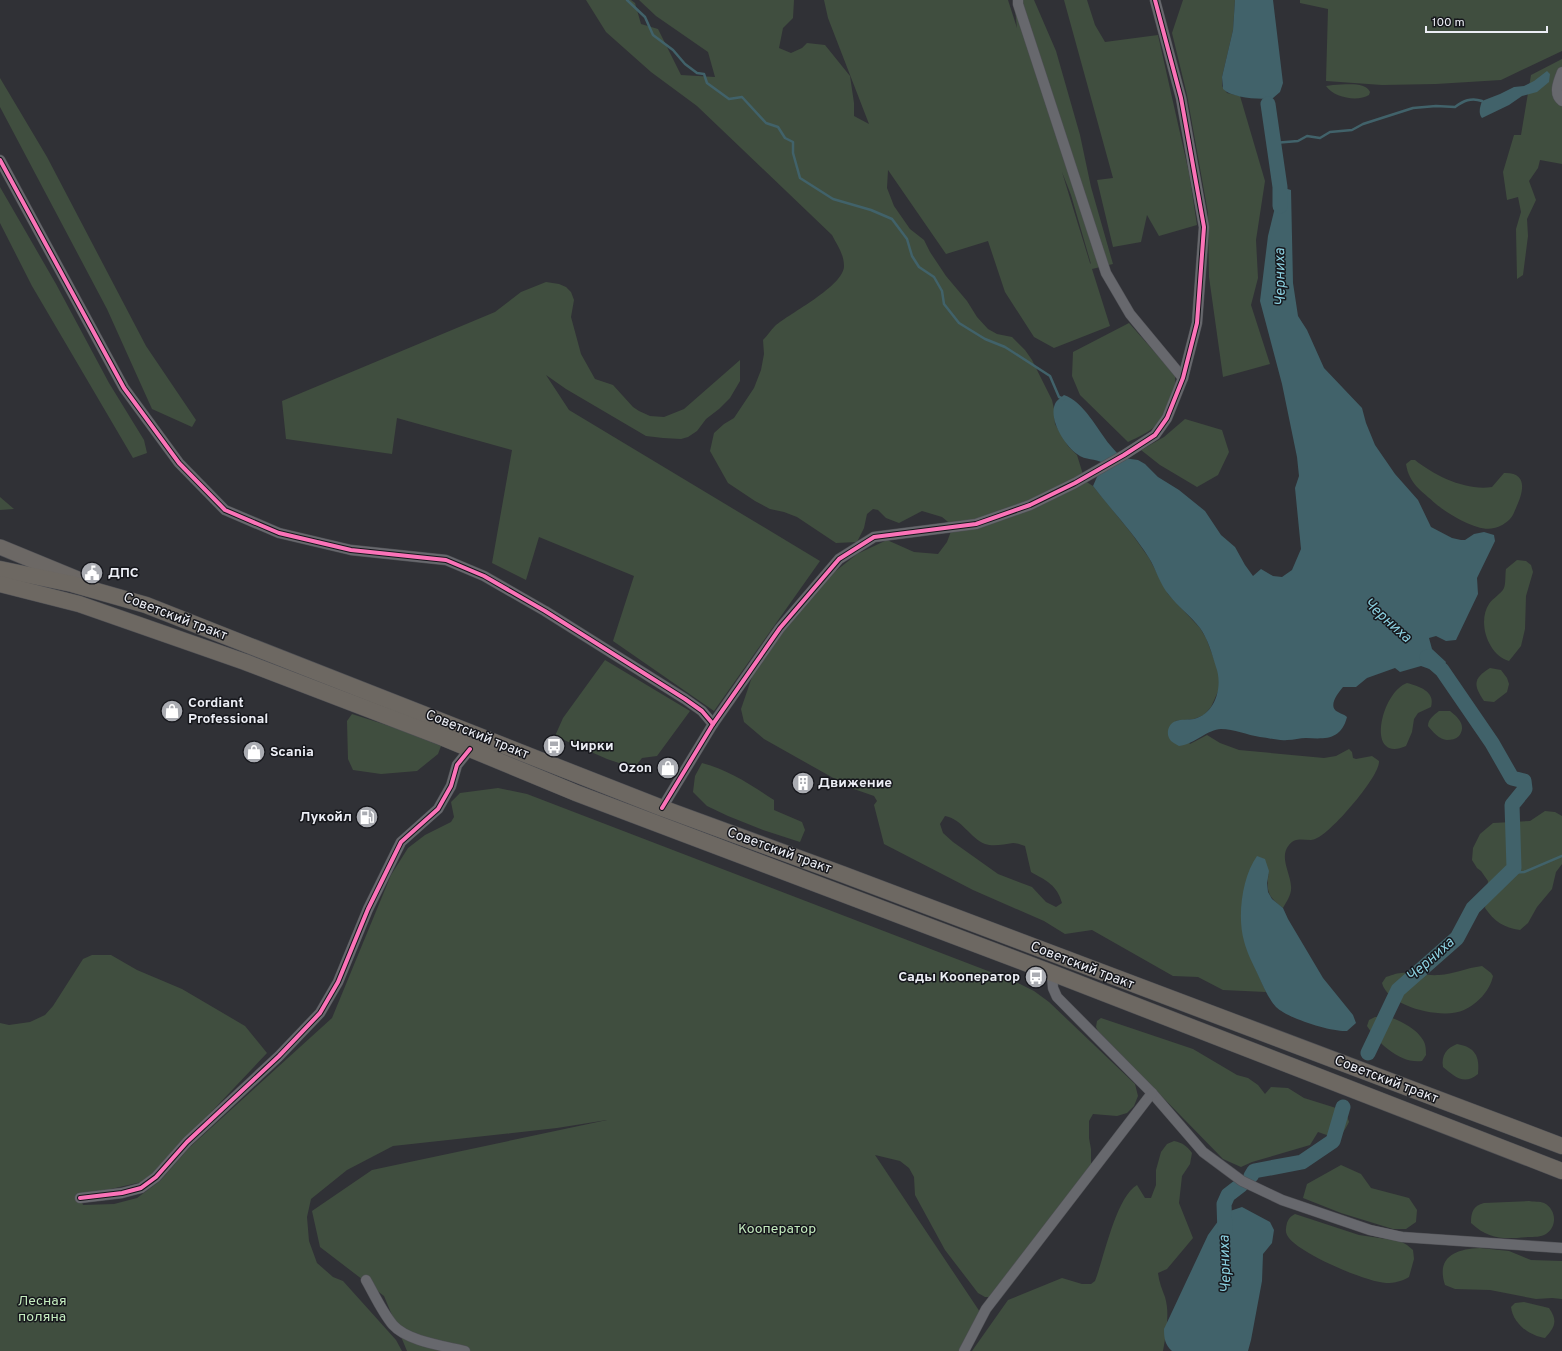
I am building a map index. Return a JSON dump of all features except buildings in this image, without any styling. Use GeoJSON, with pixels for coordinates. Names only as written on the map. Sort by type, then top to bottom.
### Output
{"type":"FeatureCollection","features":[{"type":"Feature","properties":{"kind":"highway"},"geometry":{"type":"LineString","coordinates":[[0,569],[72,584],[146,605]]}},
{"type":"Feature","properties":{"kind":"highway","name":"Советский тракт"},"geometry":{"type":"LineString","coordinates":[[0,584],[79,604],[245,662],[442,737],[576,793],[1052,973],[1562,1171]]}},
{"type":"Feature","properties":{"kind":"highway","name":"Советский тракт"},"geometry":{"type":"LineString","coordinates":[[146,605],[662,808],[842,874],[1562,1146]]}},
{"type":"Feature","properties":{"kind":"main road","name":"Советский тракт"},"geometry":{"type":"LineString","coordinates":[[0,547],[49,568],[146,605]]}},
{"type":"Feature","properties":{"kind":"street"},"geometry":{"type":"LineString","coordinates":[[1018,0],[1020,11],[1106,273],[1130,314],[1183,378]]}},
{"type":"Feature","properties":{"kind":"street"},"geometry":{"type":"LineString","coordinates":[[662,808],[713,724],[780,628],[839,559],[874,537],[976,524],[1030,505],[1075,483],[1124,455],[1155,434],[1167,418],[1183,378],[1197,323],[1204,227],[1181,98],[1155,0]]}},
{"type":"Feature","properties":{"kind":"street"},"geometry":{"type":"LineString","coordinates":[[1562,72],[1558,82],[1557,91],[1558,98],[1562,101]]}},
{"type":"Feature","properties":{"kind":"street"},"geometry":{"type":"LineString","coordinates":[[0,160],[124,388],[179,463],[225,510],[279,533],[351,550],[446,560],[484,576],[545,611],[678,695],[702,711],[713,724]]}},
{"type":"Feature","properties":{"kind":"street"},"geometry":{"type":"LineString","coordinates":[[80,1198],[122,1193],[141,1188],[156,1177],[187,1142],[279,1056],[320,1013],[338,982],[368,909],[401,842],[438,809],[451,786],[458,765],[470,749]]}},
{"type":"Feature","properties":{"kind":"street"},"geometry":{"type":"LineString","coordinates":[[1052,973],[1053,988],[1057,997],[1152,1093],[1203,1152],[1242,1181],[1282,1200],[1370,1230],[1402,1238],[1562,1248]]}},
{"type":"Feature","properties":{"kind":"street"},"geometry":{"type":"LineString","coordinates":[[964,1351],[986,1309],[1152,1093]]}},
{"type":"Feature","properties":{"kind":"street"},"geometry":{"type":"LineString","coordinates":[[366,1280],[393,1325],[401,1332],[418,1339],[465,1351]]}},
{"type":"Feature","properties":{"kind":"green space"},"geometry":{"type":"Polygon","coordinates":[[[586,0],[631,0],[635,3],[641,24],[658,29],[681,75],[715,77],[708,52],[656,16],[639,0],[794,0],[793,18],[783,28],[779,48],[791,53],[802,48],[807,43],[825,45],[850,76],[854,103],[854,116],[869,124],[828,18],[824,0],[1008,0],[1017,28],[1014,0],[1034,0],[1056,51],[1080,135],[1091,187],[1113,264],[1092,269],[1110,326],[1054,348],[1034,337],[1005,292],[988,241],[946,254],[888,170],[887,188],[894,206],[910,229],[924,240],[946,276],[967,301],[977,317],[988,329],[997,334],[1012,337],[1025,350],[1032,360],[1052,400],[1055,424],[1068,446],[1077,455],[1085,481],[1093,486],[1132,534],[1149,558],[1168,594],[1200,628],[1206,638],[1217,667],[1220,678],[1220,687],[1211,707],[1204,715],[1194,719],[1175,721],[1190,744],[1207,735],[1220,743],[1239,750],[1324,758],[1336,756],[1349,749],[1352,752],[1353,758],[1356,759],[1372,756],[1379,761],[1372,778],[1365,789],[1329,830],[1314,840],[1296,840],[1291,842],[1289,845],[1286,850],[1285,860],[1291,892],[1283,908],[1274,900],[1269,892],[1269,871],[1253,963],[1266,992],[1223,990],[1198,977],[1173,976],[1092,930],[1065,934],[1044,921],[973,890],[884,844],[874,805],[877,801],[874,796],[851,788],[764,739],[744,722],[741,709],[753,674],[791,620],[832,574],[857,554],[887,540],[914,552],[938,554],[947,542],[953,526],[942,517],[922,511],[899,523],[886,518],[878,510],[873,509],[867,514],[864,528],[857,542],[836,543],[797,517],[770,509],[728,483],[710,451],[714,433],[734,418],[754,388],[761,370],[764,354],[763,340],[775,326],[815,299],[835,282],[842,274],[844,266],[843,258],[832,235],[697,106],[651,72],[606,32],[586,0]],[[1062,172],[1090,263],[1091,264],[1071,195],[1062,172]],[[945,816],[940,824],[943,833],[953,842],[998,874],[1032,887],[1046,902],[1056,907],[1062,903],[1060,897],[1051,884],[1031,872],[1025,846],[1013,843],[995,845],[985,844],[975,838],[956,821],[945,816]]]}},
{"type":"Feature","properties":{"kind":"green space"},"geometry":{"type":"Polygon","coordinates":[[[1064,0],[1087,0],[1095,25],[1105,42],[1158,35],[1189,173],[1197,225],[1159,236],[1147,215],[1141,242],[1113,247],[1097,180],[1113,178],[1064,0]]]}},
{"type":"Feature","properties":{"kind":"green space"},"geometry":{"type":"Polygon","coordinates":[[[1183,0],[1235,0],[1233,30],[1222,77],[1222,86],[1227,93],[1240,96],[1265,181],[1256,240],[1258,278],[1251,305],[1270,364],[1223,377],[1209,277],[1208,213],[1187,95],[1172,33],[1183,0]]]}},
{"type":"Feature","properties":{"kind":"green space"},"geometry":{"type":"Polygon","coordinates":[[[1300,0],[1562,0],[1562,51],[1501,80],[1436,84],[1382,85],[1326,81],[1328,9],[1300,3],[1300,0]]]}},
{"type":"Feature","properties":{"kind":"green space"},"geometry":{"type":"Polygon","coordinates":[[[1562,59],[1562,164],[1540,160],[1538,168],[1529,181],[1536,200],[1527,219],[1528,236],[1523,275],[1517,279],[1516,229],[1521,212],[1518,197],[1507,200],[1503,172],[1514,135],[1521,135],[1531,75],[1562,59]]]}},
{"type":"Feature","properties":{"kind":"green space"},"geometry":{"type":"Polygon","coordinates":[[[0,78],[47,157],[146,346],[196,420],[192,427],[152,409],[107,309],[0,107],[0,78]]]}},
{"type":"Feature","properties":{"kind":"green space"},"geometry":{"type":"Polygon","coordinates":[[[1359,85],[1364,86],[1370,92],[1369,95],[1364,97],[1346,98],[1330,90],[1326,86],[1359,85]]]}},
{"type":"Feature","properties":{"kind":"green space"},"geometry":{"type":"Polygon","coordinates":[[[0,187],[56,284],[109,383],[144,440],[147,453],[133,458],[32,286],[0,223],[0,187]]]}},
{"type":"Feature","properties":{"kind":"green space"},"geometry":{"type":"Polygon","coordinates":[[[546,282],[559,284],[566,287],[571,292],[574,300],[571,317],[581,354],[595,379],[613,385],[633,407],[650,416],[664,417],[684,409],[740,360],[740,381],[730,398],[706,419],[697,431],[688,437],[681,439],[646,436],[566,389],[546,375],[569,410],[820,561],[714,711],[613,641],[634,576],[539,537],[526,580],[492,563],[512,450],[397,418],[392,454],[286,439],[282,401],[495,312],[521,292],[546,282]]]}},
{"type":"Feature","properties":{"kind":"green space"},"geometry":{"type":"Polygon","coordinates":[[[1129,323],[1175,375],[1176,389],[1172,406],[1162,420],[1144,434],[1128,442],[1080,395],[1072,376],[1073,352],[1129,323]]]}},
{"type":"Feature","properties":{"kind":"green space"},"geometry":{"type":"Polygon","coordinates":[[[1185,419],[1222,430],[1229,452],[1218,475],[1197,487],[1160,465],[1141,450],[1164,437],[1185,419]]]}},
{"type":"Feature","properties":{"kind":"green space"},"geometry":{"type":"Polygon","coordinates":[[[1411,460],[1415,460],[1441,477],[1472,487],[1492,487],[1504,473],[1517,476],[1521,480],[1522,490],[1519,502],[1513,515],[1501,526],[1488,529],[1480,528],[1464,522],[1448,513],[1417,487],[1410,477],[1406,464],[1411,460]]]}},
{"type":"Feature","properties":{"kind":"green space"},"geometry":{"type":"Polygon","coordinates":[[[0,497],[14,509],[0,510],[0,497]]]}},
{"type":"Feature","properties":{"kind":"green space"},"geometry":{"type":"Polygon","coordinates":[[[1517,560],[1526,561],[1531,565],[1533,572],[1526,596],[1525,629],[1521,646],[1509,661],[1502,658],[1490,645],[1484,620],[1489,604],[1504,588],[1506,569],[1517,560]]]}},
{"type":"Feature","properties":{"kind":"green space"},"geometry":{"type":"Polygon","coordinates":[[[605,660],[690,711],[657,756],[642,758],[634,768],[607,759],[555,736],[563,718],[605,660]]]}},
{"type":"Feature","properties":{"kind":"green space"},"geometry":{"type":"Polygon","coordinates":[[[1490,668],[1501,670],[1507,678],[1509,684],[1507,692],[1494,702],[1484,701],[1478,691],[1476,683],[1480,676],[1490,668]]]}},
{"type":"Feature","properties":{"kind":"green space"},"geometry":{"type":"Polygon","coordinates":[[[1407,683],[1421,688],[1429,693],[1432,701],[1431,707],[1418,713],[1414,719],[1412,732],[1406,746],[1393,749],[1385,745],[1381,736],[1381,725],[1384,712],[1390,699],[1398,689],[1407,683]]]}},
{"type":"Feature","properties":{"kind":"green space"},"geometry":{"type":"Polygon","coordinates":[[[1439,711],[1450,711],[1456,716],[1462,725],[1459,736],[1455,739],[1444,740],[1436,735],[1428,726],[1430,719],[1439,711]]]}},
{"type":"Feature","properties":{"kind":"green space"},"geometry":{"type":"Polygon","coordinates":[[[352,714],[396,728],[441,746],[438,754],[417,771],[381,774],[353,770],[348,759],[347,721],[352,714]]]}},
{"type":"Feature","properties":{"kind":"green space"},"geometry":{"type":"Polygon","coordinates":[[[702,763],[731,774],[748,784],[774,800],[774,810],[802,822],[805,830],[800,842],[763,830],[707,806],[693,792],[695,776],[702,763]]]}},
{"type":"Feature","properties":{"kind":"green space"},"geometry":{"type":"Polygon","coordinates":[[[498,788],[527,794],[1014,981],[1034,991],[1049,1002],[1135,1084],[1138,1096],[1134,1106],[1127,1113],[1117,1116],[1093,1114],[1089,1121],[1091,1164],[1086,1180],[990,1297],[985,1297],[978,1293],[945,1250],[915,1195],[914,1177],[909,1168],[900,1161],[875,1155],[980,1312],[961,1351],[407,1351],[384,1296],[320,1247],[312,1211],[372,1170],[607,1120],[557,1128],[393,1146],[347,1170],[311,1199],[307,1217],[309,1241],[317,1263],[333,1277],[343,1281],[396,1340],[402,1351],[0,1351],[0,1023],[9,1025],[30,1022],[45,1015],[53,1006],[83,959],[92,955],[111,955],[137,970],[182,989],[245,1026],[267,1053],[146,1181],[102,1191],[79,1193],[83,1205],[114,1204],[137,1198],[160,1181],[190,1147],[332,1018],[391,875],[408,848],[425,835],[451,822],[454,817],[451,802],[460,793],[498,788]]]}},
{"type":"Feature","properties":{"kind":"green space"},"geometry":{"type":"Polygon","coordinates":[[[1545,811],[1555,812],[1562,816],[1562,864],[1556,872],[1552,889],[1537,907],[1528,923],[1520,930],[1509,928],[1492,917],[1485,908],[1488,881],[1472,860],[1473,848],[1480,834],[1493,823],[1530,821],[1545,811]]]}},
{"type":"Feature","properties":{"kind":"green space"},"geometry":{"type":"Polygon","coordinates":[[[1482,966],[1493,976],[1489,987],[1474,1004],[1455,1013],[1430,1012],[1405,1005],[1394,999],[1386,991],[1382,983],[1386,977],[1399,973],[1439,975],[1482,966]]]}},
{"type":"Feature","properties":{"kind":"green space"},"geometry":{"type":"Polygon","coordinates":[[[1385,1016],[1406,1025],[1420,1036],[1424,1042],[1426,1050],[1426,1055],[1422,1061],[1414,1061],[1398,1056],[1383,1045],[1372,1033],[1367,1026],[1369,1020],[1375,1017],[1385,1016]]]}},
{"type":"Feature","properties":{"kind":"green space"},"geometry":{"type":"Polygon","coordinates":[[[1101,1018],[1193,1049],[1237,1075],[1248,1078],[1258,1085],[1265,1094],[1271,1087],[1288,1088],[1304,1098],[1336,1108],[1347,1116],[1349,1122],[1343,1133],[1337,1137],[1318,1132],[1310,1145],[1252,1162],[1241,1167],[1223,1159],[1098,1031],[1096,1027],[1097,1021],[1101,1018]]]}},
{"type":"Feature","properties":{"kind":"green space"},"geometry":{"type":"Polygon","coordinates":[[[1457,1044],[1468,1047],[1477,1057],[1478,1074],[1473,1078],[1459,1078],[1451,1074],[1443,1067],[1443,1059],[1446,1052],[1457,1044]]]}},
{"type":"Feature","properties":{"kind":"green space"},"geometry":{"type":"Polygon","coordinates":[[[1174,1141],[1184,1145],[1192,1153],[1190,1164],[1182,1176],[1179,1203],[1193,1238],[1167,1269],[1158,1273],[1167,1310],[1167,1324],[1163,1351],[972,1351],[1008,1300],[1062,1278],[1082,1284],[1091,1284],[1095,1281],[1112,1229],[1123,1202],[1137,1185],[1145,1198],[1151,1198],[1156,1185],[1156,1170],[1161,1152],[1167,1144],[1174,1141]]]}},
{"type":"Feature","properties":{"kind":"green space"},"geometry":{"type":"Polygon","coordinates":[[[1341,1165],[1361,1174],[1371,1188],[1409,1198],[1417,1210],[1416,1222],[1406,1229],[1393,1229],[1341,1213],[1303,1198],[1307,1184],[1341,1165]]]}},
{"type":"Feature","properties":{"kind":"green space"},"geometry":{"type":"Polygon","coordinates":[[[1529,1201],[1544,1203],[1553,1213],[1554,1222],[1552,1227],[1550,1231],[1544,1235],[1537,1237],[1497,1237],[1484,1233],[1471,1223],[1473,1210],[1480,1204],[1529,1201]]]}},
{"type":"Feature","properties":{"kind":"green space"},"geometry":{"type":"Polygon","coordinates":[[[1295,1214],[1359,1235],[1400,1241],[1413,1250],[1414,1259],[1409,1277],[1392,1283],[1376,1281],[1348,1272],[1303,1250],[1287,1235],[1287,1223],[1295,1214]]]}},
{"type":"Feature","properties":{"kind":"green space"},"geometry":{"type":"Polygon","coordinates":[[[1480,1248],[1509,1251],[1531,1260],[1562,1261],[1562,1299],[1536,1299],[1490,1290],[1455,1289],[1445,1285],[1443,1268],[1450,1256],[1463,1250],[1480,1248]]]}},
{"type":"Feature","properties":{"kind":"green space"},"geometry":{"type":"Polygon","coordinates":[[[1524,1302],[1549,1308],[1552,1313],[1554,1317],[1554,1324],[1545,1338],[1528,1332],[1515,1319],[1511,1307],[1515,1303],[1524,1302]]]}},
{"type":"Feature","properties":{"kind":"water"},"geometry":{"type":"Polygon","coordinates":[[[1235,0],[1273,0],[1283,83],[1280,92],[1273,98],[1246,98],[1227,92],[1223,89],[1222,77],[1233,30],[1235,0]]]}},
{"type":"Feature","properties":{"kind":"water"},"geometry":{"type":"Polygon","coordinates":[[[1547,71],[1550,74],[1549,82],[1537,92],[1522,96],[1509,105],[1482,118],[1480,108],[1482,101],[1514,87],[1524,86],[1534,81],[1547,71]]]}},
{"type":"Feature","properties":{"kind":"water"},"geometry":{"type":"Polygon","coordinates":[[[1280,187],[1291,190],[1293,283],[1298,316],[1307,330],[1324,368],[1362,408],[1375,445],[1395,474],[1418,500],[1431,527],[1452,538],[1461,540],[1465,540],[1474,534],[1484,532],[1494,535],[1495,541],[1477,578],[1478,594],[1456,640],[1446,641],[1436,636],[1429,638],[1432,649],[1446,662],[1442,670],[1435,671],[1421,666],[1400,672],[1395,668],[1367,678],[1356,687],[1343,687],[1334,700],[1333,707],[1339,713],[1347,717],[1344,725],[1337,734],[1326,738],[1281,740],[1221,729],[1211,731],[1185,745],[1179,746],[1172,742],[1168,736],[1168,730],[1171,724],[1178,720],[1194,719],[1202,716],[1208,711],[1216,698],[1219,682],[1210,647],[1200,628],[1193,619],[1176,604],[1166,591],[1152,562],[1143,548],[1093,486],[1103,463],[1097,460],[1084,458],[1072,450],[1062,438],[1055,423],[1054,408],[1056,402],[1064,395],[1071,399],[1084,410],[1110,445],[1123,458],[1138,460],[1145,464],[1158,477],[1179,490],[1205,511],[1221,535],[1235,547],[1253,576],[1261,569],[1273,576],[1282,577],[1292,570],[1301,549],[1295,488],[1299,476],[1297,457],[1282,384],[1260,301],[1268,236],[1280,187]]]}},
{"type":"Feature","properties":{"kind":"water"},"geometry":{"type":"Polygon","coordinates":[[[1257,856],[1265,859],[1269,871],[1267,883],[1268,892],[1272,899],[1283,908],[1323,978],[1353,1015],[1356,1023],[1347,1031],[1320,1027],[1289,1016],[1276,1007],[1266,992],[1247,950],[1241,921],[1244,886],[1257,856]]]}},
{"type":"Feature","properties":{"kind":"water"},"geometry":{"type":"Polygon","coordinates":[[[1242,1207],[1270,1222],[1274,1230],[1272,1243],[1263,1254],[1262,1281],[1248,1351],[1172,1351],[1165,1341],[1164,1329],[1208,1235],[1224,1213],[1242,1207]]]}},
{"type":"Feature","properties":{"kind":"waterway"},"geometry":{"type":"LineString","coordinates":[[627,0],[645,17],[653,35],[673,50],[685,64],[697,73],[704,74],[707,83],[729,99],[742,97],[766,123],[778,127],[785,138],[793,142],[793,153],[800,178],[833,199],[871,210],[892,219],[907,239],[912,256],[919,267],[934,277],[942,291],[944,304],[959,323],[985,339],[1005,347],[1050,376],[1059,397],[1064,399]]}},
{"type":"Feature","properties":{"kind":"waterway"},"geometry":{"type":"LineString","coordinates":[[1274,143],[1298,141],[1307,136],[1320,138],[1330,132],[1352,130],[1363,124],[1413,108],[1436,106],[1455,107],[1467,100],[1474,99],[1482,101]]}},
{"type":"Feature","properties":{"kind":"waterway","name":"Черниха"},"geometry":{"type":"LineString","coordinates":[[1268,104],[1280,187],[1280,206]]}},
{"type":"Feature","properties":{"kind":"waterway","name":"Черниха"},"geometry":{"type":"LineString","coordinates":[[1368,1053],[1398,990],[1457,938],[1473,908],[1514,868],[1512,805],[1525,789],[1524,781],[1512,778],[1492,743],[1442,670],[1427,657]]}},
{"type":"Feature","properties":{"kind":"waterway"},"geometry":{"type":"LineString","coordinates":[[1508,873],[1524,872],[1562,856]]}},
{"type":"Feature","properties":{"kind":"waterway","name":"Черниха"},"geometry":{"type":"LineString","coordinates":[[1251,1176],[1254,1171],[1302,1162],[1333,1141],[1343,1107]]}},
{"type":"Feature","properties":{"kind":"waterway","name":"Черниха"},"geometry":{"type":"LineString","coordinates":[[1225,1233],[1224,1204],[1228,1195],[1241,1185]]}},
{"type":"Feature","properties":{"kind":"cycle path"},"geometry":{"type":"LineString","coordinates":[[662,808],[713,724],[780,628],[839,559],[874,537],[976,524],[1030,505],[1075,483],[1124,455],[1155,435],[1167,418],[1183,378],[1197,323],[1204,227],[1181,98],[1155,0]]}},
{"type":"Feature","properties":{"kind":"cycle path"},"geometry":{"type":"LineString","coordinates":[[0,160],[124,388],[179,463],[225,510],[279,533],[351,550],[446,560],[484,576],[545,611],[685,699],[702,711],[713,724]]}},
{"type":"Feature","properties":{"kind":"cycle path"},"geometry":{"type":"LineString","coordinates":[[80,1198],[122,1193],[141,1188],[156,1177],[187,1142],[279,1056],[320,1013],[338,982],[368,909],[401,842],[438,809],[451,786],[457,765],[470,749]]}},
{"type":"Feature","properties":{"kind":"place","name":"ДПС"},"geometry":{"type":"Point","coordinates":[92,573]}},
{"type":"Feature","properties":{"kind":"place","name":"Cordiant Professional"},"geometry":{"type":"Point","coordinates":[172,711]}},
{"type":"Feature","properties":{"kind":"place","name":"Чирки"},"geometry":{"type":"Point","coordinates":[554,746]}},
{"type":"Feature","properties":{"kind":"place","name":"Scania"},"geometry":{"type":"Point","coordinates":[254,752]}},
{"type":"Feature","properties":{"kind":"place","name":"Ozon"},"geometry":{"type":"Point","coordinates":[668,768]}},
{"type":"Feature","properties":{"kind":"place","name":"Движение"},"geometry":{"type":"Point","coordinates":[803,783]}},
{"type":"Feature","properties":{"kind":"place","name":"Лукойл"},"geometry":{"type":"Point","coordinates":[367,817]}},
{"type":"Feature","properties":{"kind":"place","name":"Сады Кооператор"},"geometry":{"type":"Point","coordinates":[1036,977]}},
{"type":"Feature","properties":{"kind":"park label","name":"Кооператор"},"geometry":{"type":"Point","coordinates":[777,1229]}},
{"type":"Feature","properties":{"kind":"park label","name":"Лесная поляна"},"geometry":{"type":"Point","coordinates":[42,1310]}}]}
